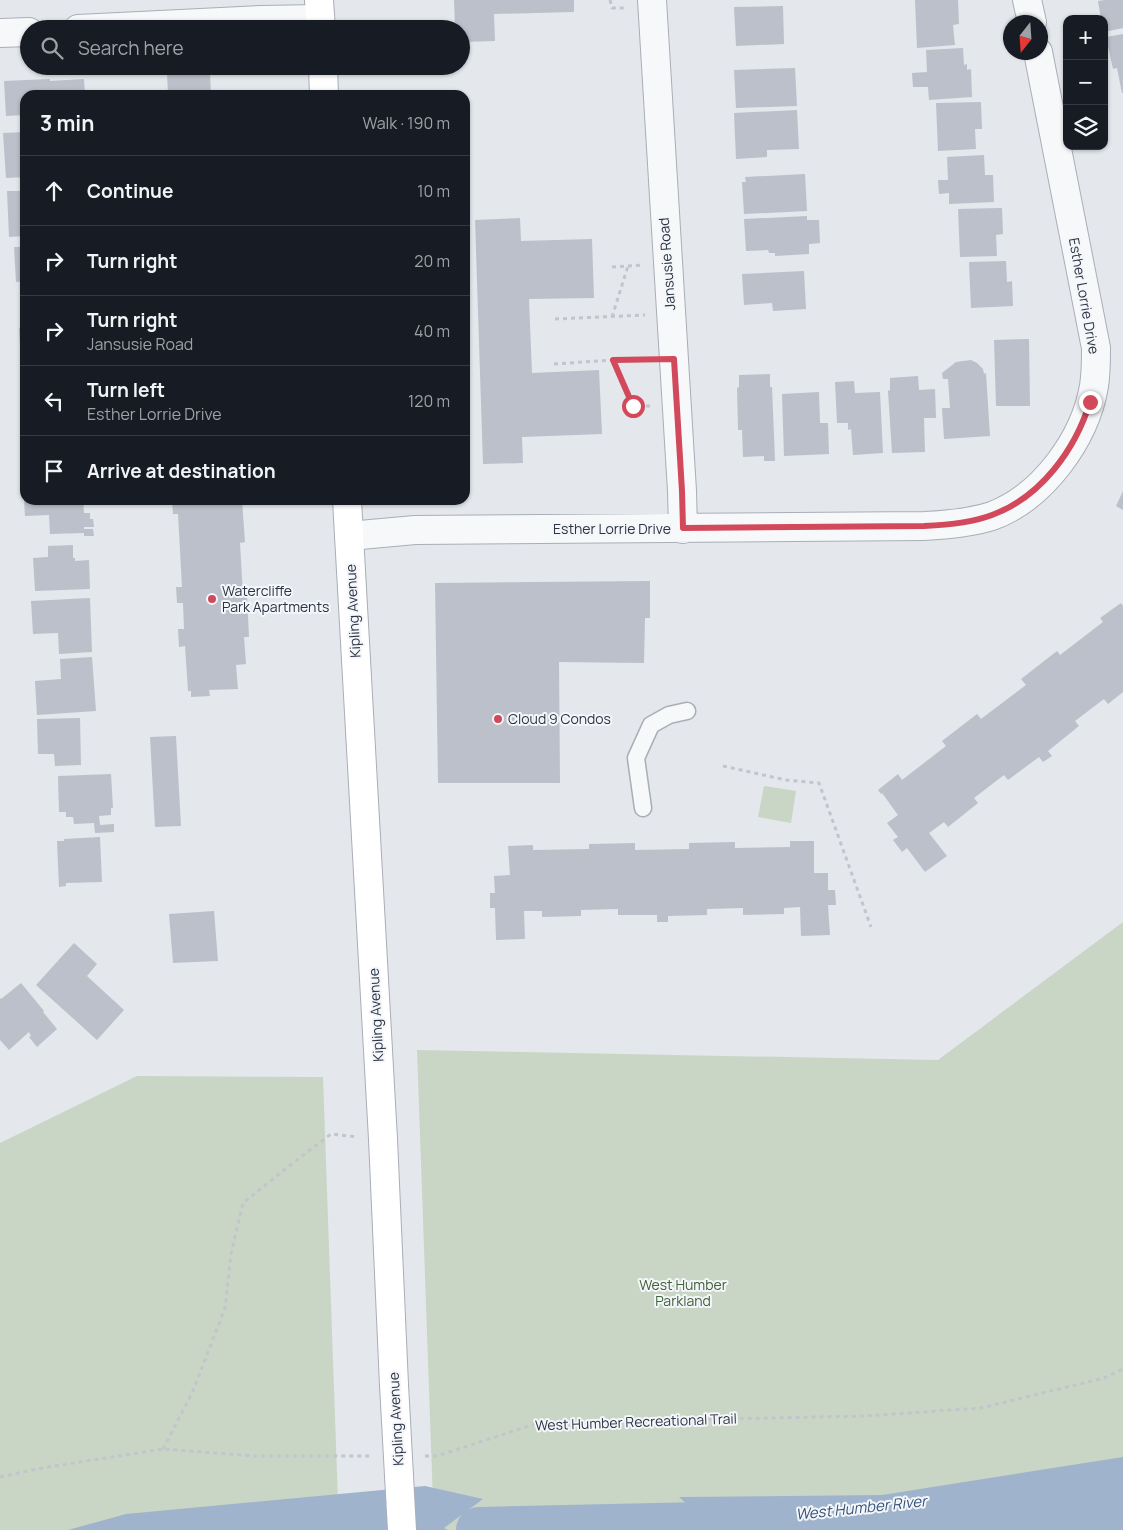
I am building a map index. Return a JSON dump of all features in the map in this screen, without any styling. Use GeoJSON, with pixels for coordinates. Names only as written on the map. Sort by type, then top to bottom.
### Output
{"type":"FeatureCollection","features":[{"type":"Feature","properties":{"kind":"main road"},"geometry":{"type":"LineString","coordinates":[[323,75],[324,90]]}},
{"type":"Feature","properties":{"kind":"main road","name":"Kipling Avenue"},"geometry":{"type":"LineString","coordinates":[[347,505],[383,1139],[402,1530]]}},
{"type":"Feature","properties":{"kind":"street","name":"Jansusie Road"},"geometry":{"type":"LineString","coordinates":[[652,0],[683,528]]}},
{"type":"Feature","properties":{"kind":"street"},"geometry":{"type":"LineString","coordinates":[[1027,0],[1030,15]]}},
{"type":"Feature","properties":{"kind":"street"},"geometry":{"type":"LineString","coordinates":[[261,20],[320,16]]}},
{"type":"Feature","properties":{"kind":"street"},"geometry":{"type":"LineString","coordinates":[[0,33],[20,32]]}},
{"type":"Feature","properties":{"kind":"street","name":"Esther Lorrie Drive"},"geometry":{"type":"LineString","coordinates":[[349,536],[415,530],[924,526],[959,524],[991,516],[1016,503],[1034,490],[1059,464],[1078,435],[1090,402],[1095,377],[1096,348],[1040,60]]}},
{"type":"Feature","properties":{"kind":"lane"},"geometry":{"type":"LineString","coordinates":[[643,808],[636,758],[647,733],[651,725],[669,715],[687,711]]}},
{"type":"Feature","properties":{"kind":"path"},"geometry":{"type":"LineString","coordinates":[[612,317],[628,266]]}},
{"type":"Feature","properties":{"kind":"path"},"geometry":{"type":"LineString","coordinates":[[554,319],[671,314]]}},
{"type":"Feature","properties":{"kind":"path"},"geometry":{"type":"LineString","coordinates":[[554,364],[613,360],[674,359]]}},
{"type":"Feature","properties":{"kind":"path"},"geometry":{"type":"LineString","coordinates":[[613,360],[633,406]]}},
{"type":"Feature","properties":{"kind":"path"},"geometry":{"type":"LineString","coordinates":[[723,766],[786,780],[819,783],[871,927]]}},
{"type":"Feature","properties":{"kind":"path"},"geometry":{"type":"LineString","coordinates":[[163,1449],[193,1391],[225,1308],[231,1254],[243,1203],[331,1134],[383,1139]]}},
{"type":"Feature","properties":{"kind":"path","name":"West Humber Recreational Trail"},"geometry":{"type":"LineString","coordinates":[[418,1456],[437,1456],[538,1423],[864,1416],[981,1408],[1104,1378],[1123,1369]]}},
{"type":"Feature","properties":{"kind":"path"},"geometry":{"type":"LineString","coordinates":[[0,1477],[42,1468],[163,1449],[255,1456],[379,1456]]}},
{"type":"Feature","properties":{"kind":"green space"},"geometry":{"type":"Polygon","coordinates":[[[764,786],[796,791],[791,823],[758,817],[764,786]]]}},
{"type":"Feature","properties":{"kind":"green space","name":"West Humber Parkland"},"geometry":{"type":"Polygon","coordinates":[[[1123,922],[1123,1530],[434,1530],[417,1050],[938,1060],[1123,922]]]}},
{"type":"Feature","properties":{"kind":"green space"},"geometry":{"type":"Polygon","coordinates":[[[137,1076],[323,1077],[339,1530],[0,1530],[0,1143],[137,1076]]]}},
{"type":"Feature","properties":{"kind":"water"},"geometry":{"type":"Polygon","coordinates":[[[1123,1457],[1123,1530],[680,1530],[692,1509],[679,1497],[882,1495],[1123,1457]]]}},
{"type":"Feature","properties":{"kind":"water"},"geometry":{"type":"Polygon","coordinates":[[[425,1486],[483,1499],[444,1528],[448,1530],[68,1530],[126,1514],[425,1486]]]}},
{"type":"Feature","properties":{"kind":"building"},"geometry":{"type":"Polygon","coordinates":[[[454,0],[574,0],[574,12],[494,14],[495,41],[470,42],[470,20],[455,20],[454,0]]]}},
{"type":"Feature","properties":{"kind":"building"},"geometry":{"type":"Polygon","coordinates":[[[915,0],[958,0],[959,24],[953,25],[955,45],[917,48],[915,0]]]}},
{"type":"Feature","properties":{"kind":"building"},"geometry":{"type":"Polygon","coordinates":[[[1123,0],[1123,28],[1108,31],[1108,15],[1100,15],[1098,1],[1123,0]]]}},
{"type":"Feature","properties":{"kind":"building"},"geometry":{"type":"Polygon","coordinates":[[[783,6],[784,44],[736,46],[734,7],[783,6]]]}},
{"type":"Feature","properties":{"kind":"building"},"geometry":{"type":"Polygon","coordinates":[[[1123,34],[1123,93],[1117,68],[1113,69],[1108,37],[1123,34]]]}},
{"type":"Feature","properties":{"kind":"building"},"geometry":{"type":"Polygon","coordinates":[[[963,48],[964,65],[967,64],[967,70],[971,69],[972,97],[929,100],[928,87],[913,87],[912,73],[927,72],[926,50],[963,48]]]}},
{"type":"Feature","properties":{"kind":"building"},"geometry":{"type":"Polygon","coordinates":[[[795,68],[797,106],[736,108],[734,70],[795,68]]]}},
{"type":"Feature","properties":{"kind":"building"},"geometry":{"type":"Polygon","coordinates":[[[167,75],[210,75],[211,90],[168,90],[167,75]]]}},
{"type":"Feature","properties":{"kind":"building"},"geometry":{"type":"Polygon","coordinates":[[[84,79],[85,90],[20,90],[20,115],[6,116],[4,81],[84,79]]]}},
{"type":"Feature","properties":{"kind":"building"},"geometry":{"type":"Polygon","coordinates":[[[981,102],[982,129],[975,129],[976,149],[938,151],[936,103],[981,102]]]}},
{"type":"Feature","properties":{"kind":"building"},"geometry":{"type":"Polygon","coordinates":[[[797,110],[799,149],[767,150],[767,157],[736,159],[734,113],[797,110]]]}},
{"type":"Feature","properties":{"kind":"building"},"geometry":{"type":"Polygon","coordinates":[[[20,132],[20,177],[6,178],[3,133],[20,132]]]}},
{"type":"Feature","properties":{"kind":"building"},"geometry":{"type":"Polygon","coordinates":[[[984,155],[985,175],[993,175],[994,202],[949,204],[949,193],[939,194],[938,180],[948,180],[947,157],[984,155]]]}},
{"type":"Feature","properties":{"kind":"building"},"geometry":{"type":"Polygon","coordinates":[[[805,174],[807,211],[744,214],[742,182],[746,182],[745,177],[805,174]]]}},
{"type":"Feature","properties":{"kind":"building"},"geometry":{"type":"Polygon","coordinates":[[[7,191],[20,191],[20,236],[9,237],[7,191]]]}},
{"type":"Feature","properties":{"kind":"building"},"geometry":{"type":"Polygon","coordinates":[[[1002,208],[1003,234],[996,235],[997,256],[960,257],[958,209],[1002,208]]]}},
{"type":"Feature","properties":{"kind":"building"},"geometry":{"type":"Polygon","coordinates":[[[807,216],[807,220],[819,220],[820,243],[809,244],[809,254],[775,256],[775,253],[769,253],[768,250],[746,251],[744,219],[807,216]]]}},
{"type":"Feature","properties":{"kind":"building"},"geometry":{"type":"Polygon","coordinates":[[[520,218],[521,241],[592,239],[594,298],[529,299],[532,373],[599,370],[602,434],[522,437],[523,463],[483,464],[475,220],[520,218]]]}},
{"type":"Feature","properties":{"kind":"building"},"geometry":{"type":"Polygon","coordinates":[[[14,247],[20,247],[20,282],[16,282],[14,247]]]}},
{"type":"Feature","properties":{"kind":"building"},"geometry":{"type":"Polygon","coordinates":[[[1006,261],[1007,282],[1012,281],[1013,306],[971,308],[969,262],[1006,261]]]}},
{"type":"Feature","properties":{"kind":"building"},"geometry":{"type":"Polygon","coordinates":[[[804,271],[806,309],[773,311],[772,303],[744,305],[742,274],[804,271]]]}},
{"type":"Feature","properties":{"kind":"building"},"geometry":{"type":"Polygon","coordinates":[[[1029,339],[1030,406],[996,406],[994,340],[1029,339]]]}},
{"type":"Feature","properties":{"kind":"building"},"geometry":{"type":"Polygon","coordinates":[[[971,360],[983,369],[984,374],[986,373],[990,436],[944,439],[942,408],[950,408],[948,379],[943,379],[942,373],[956,362],[971,360]]]}},
{"type":"Feature","properties":{"kind":"building"},"geometry":{"type":"Polygon","coordinates":[[[770,374],[775,461],[764,461],[764,456],[743,457],[742,430],[738,430],[737,388],[739,387],[739,375],[770,374]]]}},
{"type":"Feature","properties":{"kind":"building"},"geometry":{"type":"Polygon","coordinates":[[[918,376],[919,390],[935,389],[936,418],[924,418],[925,452],[892,453],[888,391],[890,390],[890,378],[918,376]]]}},
{"type":"Feature","properties":{"kind":"building"},"geometry":{"type":"Polygon","coordinates":[[[854,381],[855,393],[880,392],[883,453],[853,455],[851,429],[848,430],[848,423],[837,423],[835,382],[854,381]]]}},
{"type":"Feature","properties":{"kind":"building"},"geometry":{"type":"Polygon","coordinates":[[[819,392],[820,423],[828,423],[829,454],[784,456],[782,394],[819,392]]]}},
{"type":"Feature","properties":{"kind":"building"},"geometry":{"type":"Polygon","coordinates":[[[1123,491],[1123,510],[1116,506],[1123,491]]]}},
{"type":"Feature","properties":{"kind":"building"},"geometry":{"type":"Polygon","coordinates":[[[24,505],[83,505],[84,513],[90,513],[90,519],[93,519],[94,527],[84,527],[84,529],[93,529],[94,536],[84,536],[84,533],[50,534],[49,515],[25,516],[24,505]]]}},
{"type":"Feature","properties":{"kind":"building","name":"Watercliffe Park Apartments"},"geometry":{"type":"Polygon","coordinates":[[[172,505],[242,505],[245,542],[240,543],[243,595],[247,595],[249,637],[244,637],[246,664],[236,665],[238,689],[209,690],[210,696],[191,697],[191,691],[188,691],[185,646],[179,647],[178,629],[184,629],[183,603],[177,603],[176,587],[182,587],[178,514],[173,514],[172,505]]]}},
{"type":"Feature","properties":{"kind":"building"},"geometry":{"type":"Polygon","coordinates":[[[73,545],[73,558],[75,558],[75,561],[89,560],[90,589],[35,591],[33,558],[48,557],[48,546],[73,545]]]}},
{"type":"Feature","properties":{"kind":"building","name":"Cloud 9 Condos"},"geometry":{"type":"Polygon","coordinates":[[[650,581],[650,618],[645,618],[644,663],[559,662],[560,783],[438,783],[435,583],[650,581]]]}},
{"type":"Feature","properties":{"kind":"building"},"geometry":{"type":"Polygon","coordinates":[[[90,598],[92,652],[59,654],[58,633],[33,634],[31,601],[90,598]]]}},
{"type":"Feature","properties":{"kind":"building"},"geometry":{"type":"Polygon","coordinates":[[[1121,603],[1123,606],[1123,692],[1108,704],[1104,699],[1075,721],[1079,726],[1048,751],[1052,756],[1043,762],[1039,757],[1008,780],[1004,775],[974,798],[978,803],[948,827],[944,822],[929,833],[947,856],[925,872],[907,848],[902,852],[893,840],[898,837],[887,823],[898,815],[878,790],[898,774],[902,780],[946,746],[942,741],[977,714],[981,719],[1026,685],[1021,679],[1057,651],[1060,655],[1103,622],[1100,618],[1121,603]]]}},
{"type":"Feature","properties":{"kind":"building"},"geometry":{"type":"Polygon","coordinates":[[[92,657],[96,711],[37,715],[35,681],[61,679],[60,659],[92,657]]]}},
{"type":"Feature","properties":{"kind":"building"},"geometry":{"type":"Polygon","coordinates":[[[80,718],[81,765],[55,766],[54,754],[38,754],[37,719],[80,718]]]}},
{"type":"Feature","properties":{"kind":"building"},"geometry":{"type":"Polygon","coordinates":[[[176,736],[181,826],[155,827],[150,737],[176,736]]]}},
{"type":"Feature","properties":{"kind":"building"},"geometry":{"type":"Polygon","coordinates":[[[111,774],[113,808],[111,808],[111,815],[99,816],[100,825],[114,824],[114,832],[95,833],[94,823],[74,824],[73,817],[66,817],[66,812],[59,812],[58,776],[111,774]]]}},
{"type":"Feature","properties":{"kind":"building"},"geometry":{"type":"Polygon","coordinates":[[[100,837],[102,882],[66,883],[66,886],[59,887],[57,841],[100,837]]]}},
{"type":"Feature","properties":{"kind":"building"},"geometry":{"type":"Polygon","coordinates":[[[790,841],[814,841],[814,873],[828,873],[828,890],[835,890],[836,905],[828,905],[830,935],[801,936],[800,907],[784,908],[784,914],[743,915],[743,908],[707,909],[707,915],[668,916],[668,922],[657,922],[657,915],[618,915],[618,909],[581,910],[581,916],[542,917],[542,911],[524,911],[525,939],[496,940],[495,908],[490,908],[490,893],[495,893],[494,876],[510,875],[508,846],[533,845],[533,850],[589,849],[589,844],[635,843],[635,850],[689,849],[689,843],[735,842],[735,848],[790,847],[790,841]]]}},
{"type":"Feature","properties":{"kind":"building"},"geometry":{"type":"Polygon","coordinates":[[[214,911],[218,961],[173,963],[169,914],[214,911]]]}},
{"type":"Feature","properties":{"kind":"building"},"geometry":{"type":"Polygon","coordinates":[[[74,943],[97,964],[87,976],[124,1010],[97,1040],[36,985],[74,943]]]}},
{"type":"Feature","properties":{"kind":"building"},"geometry":{"type":"Polygon","coordinates":[[[21,983],[57,1029],[37,1047],[29,1037],[31,1036],[29,1032],[9,1050],[0,1040],[0,998],[21,983]]]}},
{"type":"Feature","properties":{"kind":"waterway","name":"West Humber River"},"geometry":{"type":"LineString","coordinates":[[479,1530],[701,1525],[747,1520]]}},
{"type":"Feature","properties":{"kind":"place","name":"Watercliffe Park Apartments"},"geometry":{"type":"Point","coordinates":[212,599]}},
{"type":"Feature","properties":{"kind":"place","name":"Cloud 9 Condos"},"geometry":{"type":"Point","coordinates":[498,719]}},
{"type":"Feature","properties":{"kind":"route"},"geometry":{"type":"LineString","coordinates":[[633,406],[613,360],[674,359],[683,528],[924,526],[959,524],[991,516],[1003,511],[1034,490],[1059,464],[1069,450],[1078,435],[1090,402]]}}]}
